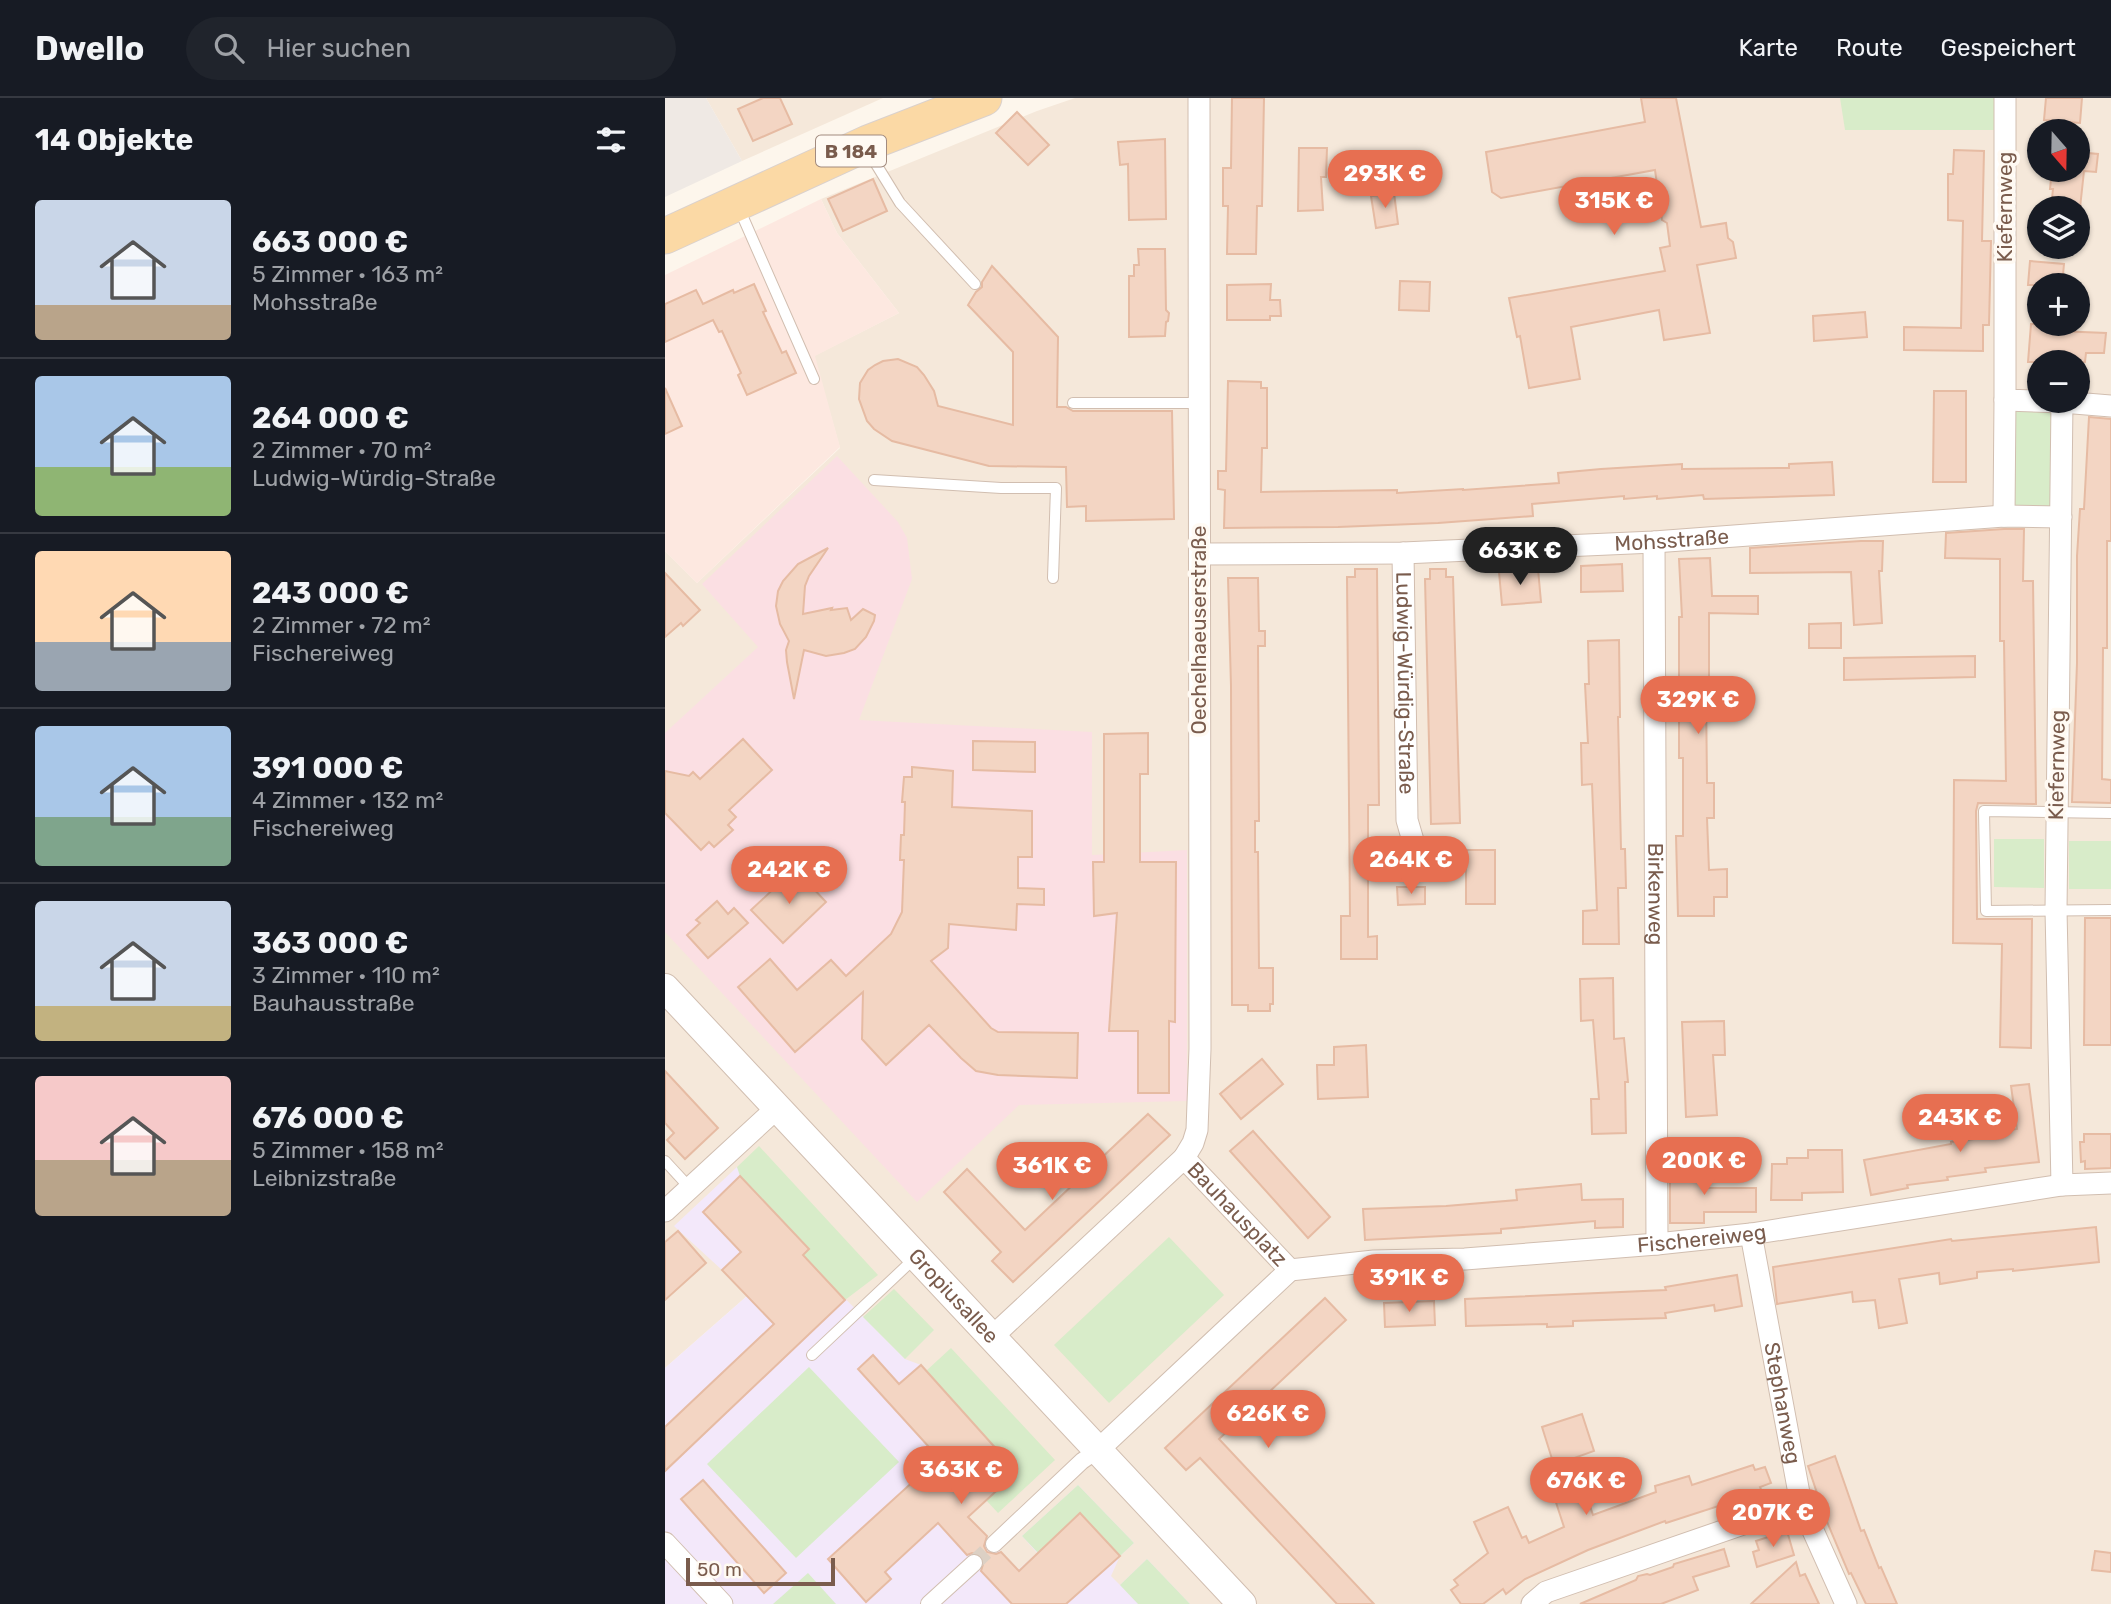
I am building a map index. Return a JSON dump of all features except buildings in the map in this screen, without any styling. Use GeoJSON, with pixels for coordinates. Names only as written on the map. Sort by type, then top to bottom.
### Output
{"type":"FeatureCollection","features":[{"type":"Feature","properties":{"kind":"main road","name":"B 184"},"geometry":{"type":"LineString","coordinates":[[665,236],[868,144],[984,98]]}},
{"type":"Feature","properties":{"kind":"street","name":"Oechelhaeuserstraße"},"geometry":{"type":"LineString","coordinates":[[1184,1158],[1197,1130],[1200,1049],[1199,98]]}},
{"type":"Feature","properties":{"kind":"street","name":"Kiefernweg"},"geometry":{"type":"LineString","coordinates":[[2004,516],[2005,98]]}},
{"type":"Feature","properties":{"kind":"street"},"geometry":{"type":"LineString","coordinates":[[2005,400],[2027,401]]}},
{"type":"Feature","properties":{"kind":"street"},"geometry":{"type":"LineString","coordinates":[[2090,404],[2111,406]]}},
{"type":"Feature","properties":{"kind":"street","name":"Kiefernweg"},"geometry":{"type":"LineString","coordinates":[[2062,413],[2056,910],[2062,1185]]}},
{"type":"Feature","properties":{"kind":"street","name":"Mohsstraße"},"geometry":{"type":"LineString","coordinates":[[1200,554],[1403,553],[1654,542],[2004,516],[2061,517]]}},
{"type":"Feature","properties":{"kind":"street","name":"Birkenweg"},"geometry":{"type":"LineString","coordinates":[[1654,542],[1657,1244]]}},
{"type":"Feature","properties":{"kind":"street","name":"Ludwig-Würdig-Straße"},"geometry":{"type":"LineString","coordinates":[[1403,553],[1407,820],[1416,850]]}},
{"type":"Feature","properties":{"kind":"street","name":"Gropiusallee"},"geometry":{"type":"LineString","coordinates":[[665,988],[1242,1604]]}},
{"type":"Feature","properties":{"kind":"street"},"geometry":{"type":"LineString","coordinates":[[665,1210],[778,1107]]}},
{"type":"Feature","properties":{"kind":"street","name":"Bauhausplatz"},"geometry":{"type":"LineString","coordinates":[[992,1337],[1184,1158],[1290,1270],[1098,1450]]}},
{"type":"Feature","properties":{"kind":"street","name":"Fischereiweg"},"geometry":{"type":"LineString","coordinates":[[1290,1270],[1374,1261],[1465,1259],[1657,1244],[1751,1234],[2062,1185],[2111,1183]]}},
{"type":"Feature","properties":{"kind":"street","name":"Stephanweg"},"geometry":{"type":"LineString","coordinates":[[1751,1234],[1801,1504],[1846,1604]]}},
{"type":"Feature","properties":{"kind":"street"},"geometry":{"type":"LineString","coordinates":[[994,1544],[1082,1461],[1098,1450]]}},
{"type":"Feature","properties":{"kind":"street"},"geometry":{"type":"LineString","coordinates":[[1532,1604],[1546,1592],[1801,1504]]}},
{"type":"Feature","properties":{"kind":"street"},"geometry":{"type":"LineString","coordinates":[[665,1543],[722,1604]]}},
{"type":"Feature","properties":{"kind":"street"},"geometry":{"type":"LineString","coordinates":[[929,1604],[974,1563]]}},
{"type":"Feature","properties":{"kind":"lane"},"geometry":{"type":"LineString","coordinates":[[868,144],[876,164],[900,203],[975,284]]}},
{"type":"Feature","properties":{"kind":"lane"},"geometry":{"type":"LineString","coordinates":[[737,204],[814,379]]}},
{"type":"Feature","properties":{"kind":"lane"},"geometry":{"type":"LineString","coordinates":[[1073,403],[1199,402]]}},
{"type":"Feature","properties":{"kind":"lane"},"geometry":{"type":"LineString","coordinates":[[874,480],[1001,488],[1056,488],[1053,578]]}},
{"type":"Feature","properties":{"kind":"lane"},"geometry":{"type":"LineString","coordinates":[[2111,813],[1984,811],[1986,911],[2111,910]]}},
{"type":"Feature","properties":{"kind":"lane"},"geometry":{"type":"LineString","coordinates":[[665,1161],[689,1188]]}},
{"type":"Feature","properties":{"kind":"lane"},"geometry":{"type":"LineString","coordinates":[[812,1355],[917,1256]]}},
{"type":"Feature","properties":{"kind":"shaded area"},"geometry":{"type":"Polygon","coordinates":[[[665,98],[706,98],[742,161],[665,197],[665,98]]]}},
{"type":"Feature","properties":{"kind":"shaded area"},"geometry":{"type":"Polygon","coordinates":[[[706,98],[883,98],[742,161],[706,98]]]}},
{"type":"Feature","properties":{"kind":"shaded area"},"geometry":{"type":"Polygon","coordinates":[[[1075,98],[2111,98],[2111,1604],[715,1604],[803,1255],[737,1168],[722,1270],[747,1296],[665,1368],[665,551],[697,583],[840,448],[814,356],[899,313],[837,233],[821,199],[1075,98]]]}},
{"type":"Feature","properties":{"kind":"shaded area"},"geometry":{"type":"Polygon","coordinates":[[[821,199],[837,233],[899,313],[815,356],[840,447],[697,583],[665,551],[665,275],[821,199]]]}},
{"type":"Feature","properties":{"kind":"shaded area"},"geometry":{"type":"Polygon","coordinates":[[[837,456],[898,522],[907,538],[912,579],[859,720],[1092,732],[1092,855],[1187,850],[1187,1101],[1019,1105],[917,1202],[665,932],[665,733],[758,647],[702,584],[837,456]]]}},
{"type":"Feature","properties":{"kind":"shaded area"},"geometry":{"type":"Polygon","coordinates":[[[737,1167],[741,1176],[809,1249],[803,1256],[905,1359],[921,1365],[1017,1472],[966,1515],[1018,1570],[1037,1553],[1022,1536],[1078,1485],[1134,1543],[1120,1556],[1111,1576],[1120,1585],[1147,1559],[1190,1604],[665,1604],[665,1368],[747,1296],[674,1226],[737,1167]]]}},
{"type":"Feature","properties":{"kind":"green space"},"geometry":{"type":"Polygon","coordinates":[[[1840,98],[1999,98],[1999,130],[1845,130],[1840,98]]]}},
{"type":"Feature","properties":{"kind":"green space"},"geometry":{"type":"Polygon","coordinates":[[[2013,408],[2027,408],[2027,413],[2056,413],[2054,507],[2011,507],[2013,408]]]}},
{"type":"Feature","properties":{"kind":"green space"},"geometry":{"type":"Polygon","coordinates":[[[1994,839],[2044,839],[2044,888],[1994,887],[1994,839]]]}},
{"type":"Feature","properties":{"kind":"green space"},"geometry":{"type":"Polygon","coordinates":[[[2069,841],[2111,841],[2111,889],[2069,889],[2069,841]]]}},
{"type":"Feature","properties":{"kind":"green space"},"geometry":{"type":"Polygon","coordinates":[[[759,1146],[878,1275],[845,1300],[803,1255],[809,1248],[740,1176],[737,1167],[759,1146]]]}},
{"type":"Feature","properties":{"kind":"green space"},"geometry":{"type":"Polygon","coordinates":[[[1169,1237],[1224,1295],[1109,1403],[1054,1345],[1169,1237]]]}},
{"type":"Feature","properties":{"kind":"green space"},"geometry":{"type":"Polygon","coordinates":[[[894,1289],[934,1330],[905,1359],[863,1317],[894,1289]]]}},
{"type":"Feature","properties":{"kind":"green space"},"geometry":{"type":"Polygon","coordinates":[[[951,1348],[1055,1460],[998,1513],[986,1500],[1017,1472],[926,1371],[951,1348]]]}},
{"type":"Feature","properties":{"kind":"green space"},"geometry":{"type":"Polygon","coordinates":[[[809,1367],[899,1462],[796,1558],[707,1464],[809,1367]]]}},
{"type":"Feature","properties":{"kind":"green space"},"geometry":{"type":"Polygon","coordinates":[[[1078,1485],[1134,1543],[1120,1556],[1080,1514],[1038,1553],[1022,1536],[1078,1485]]]}},
{"type":"Feature","properties":{"kind":"green space"},"geometry":{"type":"Polygon","coordinates":[[[1147,1559],[1190,1604],[1138,1604],[1120,1585],[1147,1559]]]}},
{"type":"Feature","properties":{"kind":"green space"},"geometry":{"type":"Polygon","coordinates":[[[808,1573],[836,1604],[773,1604],[808,1573]]]}},
{"type":"Feature","properties":{"kind":"tunnel"},"geometry":{"type":"LineString","coordinates":[[974,1563],[994,1544]]}}]}
